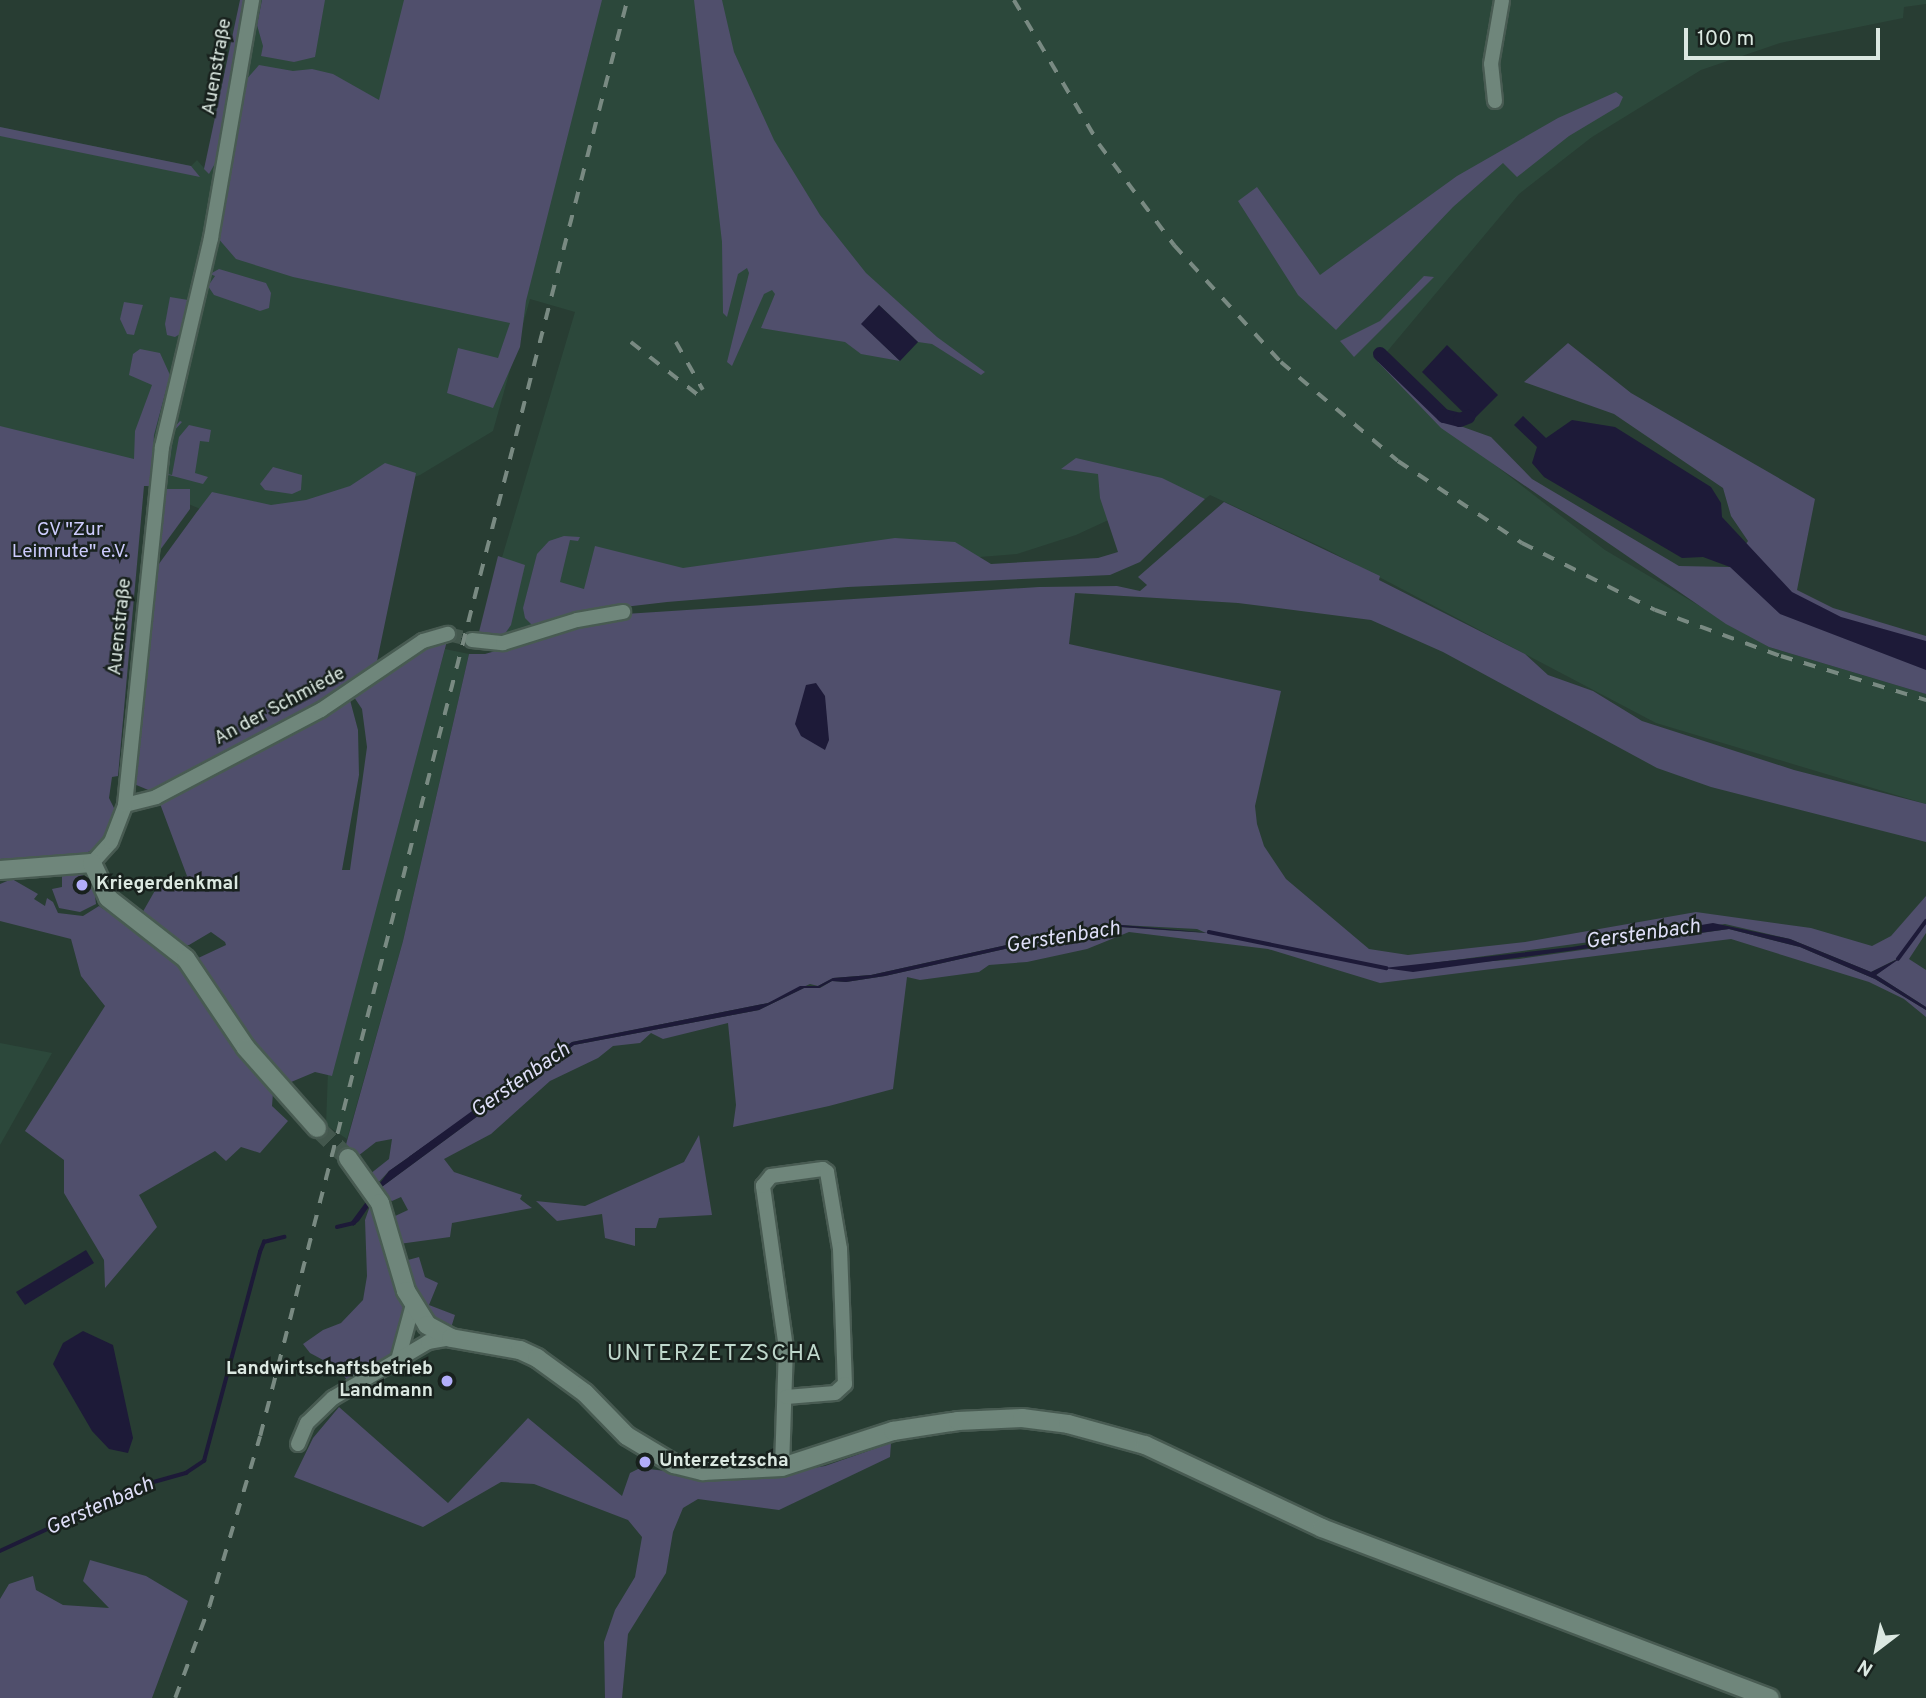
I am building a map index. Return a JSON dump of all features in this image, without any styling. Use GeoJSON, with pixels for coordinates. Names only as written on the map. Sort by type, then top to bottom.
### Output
{"type":"FeatureCollection","features":[{"type":"Feature","properties":{"kind":"street","name":"Auenstraße"},"geometry":{"type":"LineString","coordinates":[[92,863],[111,842],[125,806],[162,447],[211,238],[252,0]]}},
{"type":"Feature","properties":{"kind":"street"},"geometry":{"type":"LineString","coordinates":[[1495,101],[1491,64],[1502,0]]}},
{"type":"Feature","properties":{"kind":"street"},"geometry":{"type":"LineString","coordinates":[[472,640],[503,642],[623,612]]}},
{"type":"Feature","properties":{"kind":"street","name":"An der Schmiede"},"geometry":{"type":"LineString","coordinates":[[125,806],[156,797],[321,710],[423,641],[448,634]]}},
{"type":"Feature","properties":{"kind":"street"},"geometry":{"type":"LineString","coordinates":[[2,872],[92,863],[108,898],[186,960],[246,1048],[317,1128]]}},
{"type":"Feature","properties":{"kind":"street"},"geometry":{"type":"LineString","coordinates":[[348,1158],[380,1203],[412,1308],[427,1325],[451,1338],[520,1350],[537,1358],[585,1394],[627,1436],[674,1464],[703,1471],[782,1466],[893,1431],[1022,1418],[1107,1433],[1198,1468],[1322,1528],[1770,1698]]}},
{"type":"Feature","properties":{"kind":"street"},"geometry":{"type":"LineString","coordinates":[[782,1466],[786,1397],[779,1283],[763,1186],[771,1176],[823,1169],[840,1249],[845,1384],[835,1393],[786,1397]]}},
{"type":"Feature","properties":{"kind":"street"},"geometry":{"type":"LineString","coordinates":[[398,1360],[412,1308]]}},
{"type":"Feature","properties":{"kind":"street"},"geometry":{"type":"LineString","coordinates":[[298,1444],[307,1423],[319,1409],[428,1342],[451,1338]]}},
{"type":"Feature","properties":{"kind":"shaded area"},"geometry":{"type":"Polygon","coordinates":[[[260,0],[1926,0],[1926,4],[1904,7],[1903,18],[1780,43],[1701,70],[1592,137],[1519,194],[1385,354],[1452,432],[1605,550],[1769,647],[1926,694],[1926,804],[1656,723],[1326,549],[1210,495],[1205,499],[1169,492],[1076,535],[1017,554],[685,581],[498,641],[495,581],[575,312],[530,299],[493,431],[420,475],[269,528],[219,517],[144,485],[0,456],[0,127],[191,166],[197,160],[204,168],[260,0]]]}},
{"type":"Feature","properties":{"kind":"shaded area"},"geometry":{"type":"Polygon","coordinates":[[[445,649],[469,654],[403,941],[347,1139],[326,1125],[328,1071],[445,649]]]}},
{"type":"Feature","properties":{"kind":"shaded area"},"geometry":{"type":"Polygon","coordinates":[[[0,1043],[52,1053],[0,1145],[0,1043]]]}},
{"type":"Feature","properties":{"kind":"green space"},"geometry":{"type":"Polygon","coordinates":[[[240,0],[245,0],[217,160],[209,174],[204,169],[240,0]]]}},
{"type":"Feature","properties":{"kind":"green space"},"geometry":{"type":"Polygon","coordinates":[[[262,0],[325,0],[315,57],[294,62],[261,56],[263,46],[257,25],[262,0]]]}},
{"type":"Feature","properties":{"kind":"green space"},"geometry":{"type":"Polygon","coordinates":[[[404,0],[602,0],[526,301],[520,347],[493,408],[447,393],[458,348],[498,358],[510,323],[293,277],[236,259],[217,237],[244,82],[259,65],[293,71],[312,69],[333,74],[379,100],[404,0]]]}},
{"type":"Feature","properties":{"kind":"green space"},"geometry":{"type":"Polygon","coordinates":[[[694,0],[722,0],[734,52],[774,140],[820,215],[866,273],[937,337],[985,372],[981,375],[932,344],[918,342],[879,305],[862,324],[900,361],[861,354],[845,342],[761,328],[775,294],[772,290],[764,294],[732,366],[727,362],[749,273],[747,268],[738,274],[727,317],[723,313],[722,242],[694,0]]]}},
{"type":"Feature","properties":{"kind":"green space"},"geometry":{"type":"Polygon","coordinates":[[[1616,92],[1623,97],[1619,106],[1569,136],[1517,177],[1503,163],[1453,207],[1336,330],[1298,295],[1238,201],[1257,187],[1320,275],[1457,176],[1558,118],[1616,92]]]}},
{"type":"Feature","properties":{"kind":"green space"},"geometry":{"type":"Polygon","coordinates":[[[0,127],[191,166],[200,177],[0,136],[0,127]]]}},
{"type":"Feature","properties":{"kind":"green space"},"geometry":{"type":"Polygon","coordinates":[[[219,269],[266,283],[271,293],[269,308],[260,311],[214,295],[208,286],[215,276],[210,274],[219,269]]]}},
{"type":"Feature","properties":{"kind":"green space"},"geometry":{"type":"Polygon","coordinates":[[[1424,276],[1434,277],[1354,357],[1340,341],[1380,321],[1424,276]]]}},
{"type":"Feature","properties":{"kind":"green space"},"geometry":{"type":"Polygon","coordinates":[[[170,297],[188,300],[180,334],[175,337],[167,335],[165,324],[170,297]]]}},
{"type":"Feature","properties":{"kind":"green space"},"geometry":{"type":"Polygon","coordinates":[[[124,302],[143,305],[134,335],[127,334],[120,319],[124,302]]]}},
{"type":"Feature","properties":{"kind":"green space"},"geometry":{"type":"Polygon","coordinates":[[[1568,343],[1631,393],[1815,499],[1797,590],[1833,608],[1926,636],[1926,694],[1769,647],[1726,624],[1441,428],[1378,362],[1382,360],[1449,422],[1491,437],[1532,479],[1679,566],[1730,567],[1748,541],[1731,516],[1723,488],[1614,414],[1524,382],[1568,343]]]}},
{"type":"Feature","properties":{"kind":"green space","name":"GV \"Zur Leimrute\" e.V."},"geometry":{"type":"Polygon","coordinates":[[[140,349],[160,353],[170,375],[154,435],[151,486],[144,486],[118,776],[112,777],[109,798],[115,810],[111,827],[95,848],[83,855],[0,859],[0,426],[134,459],[135,431],[152,385],[129,375],[133,354],[140,349]]]}},
{"type":"Feature","properties":{"kind":"green space"},"geometry":{"type":"Polygon","coordinates":[[[182,422],[174,431],[168,474],[172,475],[179,437],[189,425],[211,430],[209,442],[200,441],[195,473],[208,477],[203,484],[165,474],[172,430],[182,422]]]}},
{"type":"Feature","properties":{"kind":"green space"},"geometry":{"type":"Polygon","coordinates":[[[1076,458],[1162,478],[1205,499],[1140,562],[1110,575],[848,587],[667,602],[624,607],[536,629],[525,618],[523,608],[537,554],[549,541],[564,536],[580,537],[578,541],[570,540],[560,582],[584,589],[595,546],[683,568],[895,538],[955,542],[991,564],[1098,558],[1118,552],[1100,498],[1098,474],[1061,469],[1076,458]]]}},
{"type":"Feature","properties":{"kind":"green space"},"geometry":{"type":"Polygon","coordinates":[[[385,463],[416,473],[375,671],[153,792],[134,784],[153,572],[212,492],[271,505],[306,500],[350,486],[385,463]]]}},
{"type":"Feature","properties":{"kind":"green space"},"geometry":{"type":"Polygon","coordinates":[[[273,467],[302,475],[301,490],[292,494],[265,490],[260,484],[273,467]]]}},
{"type":"Feature","properties":{"kind":"green space"},"geometry":{"type":"Polygon","coordinates":[[[163,489],[190,489],[190,509],[155,557],[163,489]]]}},
{"type":"Feature","properties":{"kind":"green space"},"geometry":{"type":"Polygon","coordinates":[[[1224,502],[1380,576],[1379,580],[1525,654],[1548,675],[1593,691],[1642,721],[1794,770],[1926,804],[1926,842],[1711,787],[1657,768],[1443,652],[1371,620],[1238,603],[1075,593],[1069,644],[1281,691],[1255,806],[1264,846],[1286,879],[1369,949],[1408,955],[1525,942],[1696,912],[1811,928],[1872,946],[1891,936],[1926,896],[1926,933],[1909,959],[1926,970],[1926,1007],[1876,975],[1899,958],[1871,972],[1790,939],[1725,924],[1388,969],[1519,959],[1729,929],[1800,947],[1875,979],[1926,1010],[1926,1017],[1904,999],[1869,982],[1731,939],[1380,983],[1268,949],[1129,932],[1087,949],[1027,962],[989,965],[979,972],[920,980],[907,977],[893,1089],[829,1106],[733,1127],[736,1105],[728,1023],[663,1039],[651,1033],[640,1043],[613,1046],[598,1058],[550,1081],[491,1134],[444,1159],[454,1172],[522,1195],[520,1199],[532,1208],[452,1223],[450,1237],[399,1244],[393,1217],[408,1210],[401,1197],[392,1201],[380,1189],[574,1045],[759,1010],[804,988],[820,988],[832,981],[846,982],[885,976],[1031,943],[1120,927],[1206,933],[1197,929],[1121,925],[1029,940],[871,975],[833,978],[818,986],[810,984],[768,1003],[572,1042],[389,1171],[377,1184],[370,1174],[389,1159],[392,1139],[376,1142],[358,1156],[345,1148],[403,941],[469,654],[485,654],[625,614],[1039,587],[1117,586],[1140,591],[1147,585],[1138,577],[1224,502]]]}},
{"type":"Feature","properties":{"kind":"green space"},"geometry":{"type":"Polygon","coordinates":[[[498,556],[525,565],[511,625],[504,635],[490,639],[478,636],[498,556]]]}},
{"type":"Feature","properties":{"kind":"green space"},"geometry":{"type":"Polygon","coordinates":[[[447,641],[332,1076],[315,1072],[284,1085],[256,1054],[194,960],[226,945],[225,942],[211,932],[189,945],[180,945],[141,915],[157,887],[187,876],[159,801],[350,700],[358,730],[359,775],[342,870],[350,870],[367,747],[362,709],[354,697],[417,652],[447,641]]]}},
{"type":"Feature","properties":{"kind":"green space"},"geometry":{"type":"Polygon","coordinates":[[[80,873],[94,886],[96,904],[80,912],[59,908],[52,889],[62,887],[62,874],[80,873]]]}},
{"type":"Feature","properties":{"kind":"green space"},"geometry":{"type":"Polygon","coordinates":[[[12,879],[38,894],[34,899],[45,906],[47,898],[53,902],[58,913],[83,916],[99,906],[173,955],[273,1093],[272,1106],[288,1121],[260,1153],[241,1147],[226,1161],[215,1151],[139,1195],[157,1227],[105,1288],[104,1260],[64,1193],[64,1160],[25,1131],[105,1006],[81,976],[71,939],[0,921],[0,884],[12,879]]]}},
{"type":"Feature","properties":{"kind":"green space"},"geometry":{"type":"Polygon","coordinates":[[[699,1135],[712,1215],[659,1218],[656,1228],[635,1228],[635,1246],[605,1238],[602,1214],[557,1221],[536,1201],[585,1206],[684,1162],[699,1135]]]}},
{"type":"Feature","properties":{"kind":"green space"},"geometry":{"type":"Polygon","coordinates":[[[371,1203],[405,1308],[394,1354],[350,1384],[338,1368],[310,1353],[303,1344],[323,1330],[341,1323],[363,1300],[367,1276],[365,1220],[371,1203]]]}},
{"type":"Feature","properties":{"kind":"green space"},"geometry":{"type":"Polygon","coordinates":[[[419,1257],[425,1277],[438,1283],[429,1305],[455,1315],[451,1328],[422,1310],[406,1269],[408,1260],[419,1257]]]}},
{"type":"Feature","properties":{"kind":"green space"},"geometry":{"type":"Polygon","coordinates":[[[339,1407],[448,1503],[528,1418],[622,1496],[630,1473],[640,1468],[743,1480],[825,1466],[891,1443],[890,1457],[779,1510],[698,1499],[683,1508],[673,1532],[666,1573],[628,1634],[622,1698],[605,1698],[604,1642],[615,1610],[635,1577],[642,1537],[628,1520],[534,1484],[501,1482],[423,1527],[294,1477],[313,1438],[339,1407]]]}},
{"type":"Feature","properties":{"kind":"green space"},"geometry":{"type":"Polygon","coordinates":[[[90,1560],[146,1576],[188,1601],[152,1698],[0,1698],[0,1599],[9,1584],[33,1576],[36,1590],[63,1605],[109,1608],[83,1581],[90,1560]]]}},
{"type":"Feature","properties":{"kind":"water"},"geometry":{"type":"Polygon","coordinates":[[[879,305],[918,342],[900,361],[861,324],[879,305]]]}},
{"type":"Feature","properties":{"kind":"water"},"geometry":{"type":"Polygon","coordinates":[[[1447,345],[1498,395],[1472,421],[1422,372],[1447,345]]]}},
{"type":"Feature","properties":{"kind":"water"},"geometry":{"type":"Polygon","coordinates":[[[1523,416],[1546,438],[1572,420],[1615,427],[1711,487],[1721,503],[1722,517],[1792,592],[1841,617],[1926,641],[1926,670],[1780,614],[1730,567],[1703,557],[1682,558],[1544,477],[1532,463],[1537,447],[1514,425],[1523,416]]]}},
{"type":"Feature","properties":{"kind":"water"},"geometry":{"type":"Polygon","coordinates":[[[816,683],[825,696],[829,740],[825,750],[801,736],[795,724],[806,685],[816,683]]]}},
{"type":"Feature","properties":{"kind":"water"},"geometry":{"type":"Polygon","coordinates":[[[1713,923],[1790,939],[1871,972],[1902,957],[1876,975],[1926,1007],[1926,1010],[1875,979],[1800,947],[1729,929],[1413,972],[1384,968],[1572,947],[1713,923]]]}},
{"type":"Feature","properties":{"kind":"water"},"geometry":{"type":"Polygon","coordinates":[[[1121,925],[1211,933],[1121,927],[1031,943],[885,976],[846,982],[832,981],[819,988],[804,988],[759,1010],[574,1045],[383,1186],[359,1221],[353,1226],[351,1222],[389,1171],[572,1042],[768,1003],[800,986],[818,986],[833,978],[871,975],[1029,940],[1121,925]]]}},
{"type":"Feature","properties":{"kind":"water"},"geometry":{"type":"Polygon","coordinates":[[[86,1250],[94,1263],[25,1305],[16,1292],[86,1250]]]}},
{"type":"Feature","properties":{"kind":"water"},"geometry":{"type":"Polygon","coordinates":[[[83,1331],[113,1345],[133,1438],[128,1453],[109,1449],[92,1431],[53,1364],[63,1343],[83,1331]]]}},
{"type":"Feature","properties":{"kind":"waterway"},"geometry":{"type":"LineString","coordinates":[[1380,354],[1444,416],[1460,420],[1468,417]]}},
{"type":"Feature","properties":{"kind":"waterway"},"geometry":{"type":"LineString","coordinates":[[1898,959],[1926,921]]}},
{"type":"Feature","properties":{"kind":"waterway","name":"Gerstenbach"},"geometry":{"type":"LineString","coordinates":[[1209,932],[1386,968]]}},
{"type":"Feature","properties":{"kind":"waterway","name":"Gerstenbach"},"geometry":{"type":"LineString","coordinates":[[411,1158],[473,1113]]}},
{"type":"Feature","properties":{"kind":"waterway","name":"Gerstenbach"},"geometry":{"type":"LineString","coordinates":[[337,1227],[354,1223]]}},
{"type":"Feature","properties":{"kind":"waterway","name":"Gerstenbach"},"geometry":{"type":"LineString","coordinates":[[0,1551],[143,1485],[186,1473],[204,1461],[260,1252],[264,1242],[284,1237]]}},
{"type":"Feature","properties":{"kind":"tunnel"},"geometry":{"type":"LineString","coordinates":[[448,634],[472,640]]}},
{"type":"Feature","properties":{"kind":"tunnel"},"geometry":{"type":"LineString","coordinates":[[317,1128],[348,1158]]}},
{"type":"Feature","properties":{"kind":"railway"},"geometry":{"type":"LineString","coordinates":[[175,1698],[209,1607],[260,1436],[627,0]]}},
{"type":"Feature","properties":{"kind":"railway"},"geometry":{"type":"LineString","coordinates":[[1014,0],[1099,144],[1174,245],[1281,362],[1398,461],[1522,543],[1655,610],[1781,656],[1926,700]]}},
{"type":"Feature","properties":{"kind":"railway"},"geometry":{"type":"LineString","coordinates":[[631,342],[698,395]]}},
{"type":"Feature","properties":{"kind":"railway"},"geometry":{"type":"LineString","coordinates":[[676,342],[703,390]]}},
{"type":"Feature","properties":{"kind":"place","name":"Kriegerdenkmal"},"geometry":{"type":"Point","coordinates":[82,885]}},
{"type":"Feature","properties":{"kind":"place","name":"Landwirtschaftsbetrieb Landmann"},"geometry":{"type":"Point","coordinates":[447,1381]}},
{"type":"Feature","properties":{"kind":"place","name":"Unterzetzscha"},"geometry":{"type":"Point","coordinates":[645,1462]}},
{"type":"Feature","properties":{"kind":"district","name":"UNTERZETZSCHA"},"geometry":{"type":"Point","coordinates":[715,1355]}}]}
